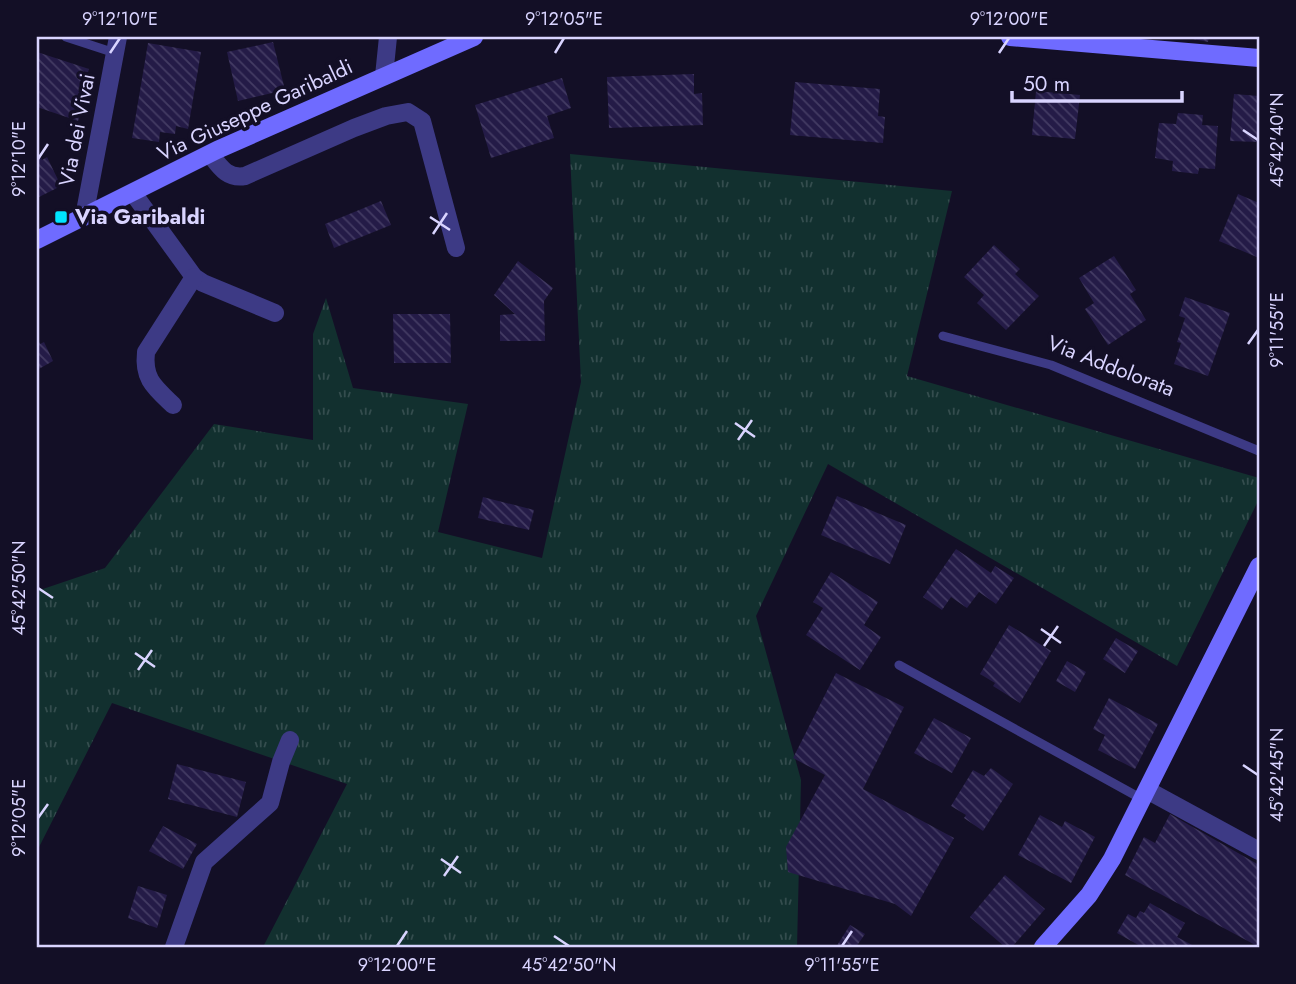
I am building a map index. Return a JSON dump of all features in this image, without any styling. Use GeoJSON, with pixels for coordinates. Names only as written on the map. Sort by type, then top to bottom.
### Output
{"type":"FeatureCollection","features":[{"type":"Feature","properties":{"kind":"street"},"geometry":{"type":"LineString","coordinates":[[384,76],[388,37]]}},
{"type":"Feature","properties":{"kind":"street","name":"Via Giuseppe Garibaldi"},"geometry":{"type":"LineString","coordinates":[[37,240],[210,154],[474,37]]}},
{"type":"Feature","properties":{"kind":"street"},"geometry":{"type":"LineString","coordinates":[[1010,37],[1099,41],[1259,58]]}},
{"type":"Feature","properties":{"kind":"street","name":"Via dei Vivai"},"geometry":{"type":"LineString","coordinates":[[84,216],[116,45]]}},
{"type":"Feature","properties":{"kind":"street"},"geometry":{"type":"LineString","coordinates":[[210,154],[225,173],[236,177],[245,176],[354,128],[386,116],[408,112],[422,121],[456,248]]}},
{"type":"Feature","properties":{"kind":"street"},"geometry":{"type":"LineString","coordinates":[[133,194],[194,277],[275,313]]}},
{"type":"Feature","properties":{"kind":"street"},"geometry":{"type":"LineString","coordinates":[[173,405],[147,376],[144,366],[146,352],[194,277]]}},
{"type":"Feature","properties":{"kind":"street"},"geometry":{"type":"LineString","coordinates":[[1044,947],[1089,895],[1112,859],[1259,566]]}},
{"type":"Feature","properties":{"kind":"street"},"geometry":{"type":"LineString","coordinates":[[174,947],[204,862],[270,803],[290,740]]}},
{"type":"Feature","properties":{"kind":"street"},"geometry":{"type":"LineString","coordinates":[[1145,795],[1259,851]]}},
{"type":"Feature","properties":{"kind":"lane","name":"Via dei Vivai"},"geometry":{"type":"LineString","coordinates":[[66,37],[116,45]]}},
{"type":"Feature","properties":{"kind":"lane","name":"Via Addolorata"},"geometry":{"type":"LineString","coordinates":[[943,336],[1051,365],[1259,451]]}},
{"type":"Feature","properties":{"kind":"lane"},"geometry":{"type":"LineString","coordinates":[[899,665],[1145,795]]}},
{"type":"Feature","properties":{"kind":"green space"},"geometry":{"type":"Polygon","coordinates":[[[570,154],[952,191],[907,376],[1259,478],[1259,499],[1177,666],[828,464],[756,616],[801,780],[797,947],[263,947],[347,784],[112,703],[37,851],[37,591],[105,568],[214,424],[313,440],[313,334],[326,298],[353,388],[468,404],[438,532],[542,558],[581,382],[570,154]]]}},
{"type":"Feature","properties":{"kind":"building"},"geometry":{"type":"Polygon","coordinates":[[[1183,37],[1209,37],[1208,42],[1183,37]]]}},
{"type":"Feature","properties":{"kind":"building"},"geometry":{"type":"Polygon","coordinates":[[[273,42],[285,90],[238,101],[227,52],[273,42]]]}},
{"type":"Feature","properties":{"kind":"building"},"geometry":{"type":"Polygon","coordinates":[[[148,43],[201,52],[188,129],[176,126],[175,134],[160,132],[159,142],[132,138],[148,43]]]}},
{"type":"Feature","properties":{"kind":"building"},"geometry":{"type":"Polygon","coordinates":[[[37,52],[89,69],[82,92],[87,93],[78,121],[37,107],[37,52]]]}},
{"type":"Feature","properties":{"kind":"building"},"geometry":{"type":"Polygon","coordinates":[[[694,74],[694,94],[702,93],[703,125],[609,128],[607,77],[694,74]]]}},
{"type":"Feature","properties":{"kind":"building"},"geometry":{"type":"Polygon","coordinates":[[[562,78],[571,108],[547,116],[554,138],[491,158],[475,105],[562,78]]]}},
{"type":"Feature","properties":{"kind":"building"},"geometry":{"type":"Polygon","coordinates":[[[795,82],[880,89],[878,116],[885,117],[883,143],[790,135],[795,82]]]}},
{"type":"Feature","properties":{"kind":"building"},"geometry":{"type":"Polygon","coordinates":[[[1036,91],[1080,95],[1075,139],[1032,135],[1036,91]]]}},
{"type":"Feature","properties":{"kind":"building"},"geometry":{"type":"Polygon","coordinates":[[[1234,94],[1259,96],[1259,142],[1230,141],[1234,94]]]}},
{"type":"Feature","properties":{"kind":"building"},"geometry":{"type":"Polygon","coordinates":[[[1178,113],[1203,115],[1202,125],[1218,126],[1215,169],[1199,168],[1198,174],[1172,171],[1173,161],[1155,158],[1159,123],[1176,124],[1178,113]]]}},
{"type":"Feature","properties":{"kind":"building"},"geometry":{"type":"Polygon","coordinates":[[[37,149],[42,160],[47,157],[61,186],[37,198],[37,149]]]}},
{"type":"Feature","properties":{"kind":"building"},"geometry":{"type":"Polygon","coordinates":[[[1238,194],[1259,203],[1259,258],[1219,241],[1238,194]]]}},
{"type":"Feature","properties":{"kind":"building"},"geometry":{"type":"Polygon","coordinates":[[[381,201],[391,225],[334,248],[325,224],[381,201]]]}},
{"type":"Feature","properties":{"kind":"building"},"geometry":{"type":"Polygon","coordinates":[[[994,245],[1020,269],[1015,274],[1039,296],[1006,330],[977,303],[984,295],[964,277],[994,245]]]}},
{"type":"Feature","properties":{"kind":"building"},"geometry":{"type":"Polygon","coordinates":[[[1114,256],[1136,290],[1130,294],[1146,320],[1108,345],[1085,309],[1094,303],[1079,278],[1114,256]]]}},
{"type":"Feature","properties":{"kind":"building"},"geometry":{"type":"Polygon","coordinates":[[[518,261],[553,288],[544,301],[545,341],[500,341],[500,315],[515,314],[494,295],[518,261]]]}},
{"type":"Feature","properties":{"kind":"building"},"geometry":{"type":"Polygon","coordinates":[[[1185,297],[1230,313],[1208,376],[1174,364],[1181,343],[1177,342],[1185,318],[1179,316],[1185,297]]]}},
{"type":"Feature","properties":{"kind":"building"},"geometry":{"type":"Polygon","coordinates":[[[393,314],[450,314],[451,363],[394,363],[393,314]]]}},
{"type":"Feature","properties":{"kind":"building"},"geometry":{"type":"Polygon","coordinates":[[[37,337],[40,344],[44,342],[53,361],[37,370],[37,337]]]}},
{"type":"Feature","properties":{"kind":"building"},"geometry":{"type":"Polygon","coordinates":[[[837,496],[906,525],[890,564],[821,535],[837,496]]]}},
{"type":"Feature","properties":{"kind":"building"},"geometry":{"type":"Polygon","coordinates":[[[483,497],[534,510],[529,530],[478,518],[483,497]]]}},
{"type":"Feature","properties":{"kind":"building"},"geometry":{"type":"Polygon","coordinates":[[[956,549],[991,573],[995,566],[1014,578],[996,604],[979,592],[967,608],[951,597],[942,610],[923,597],[956,549]]]}},
{"type":"Feature","properties":{"kind":"building"},"geometry":{"type":"Polygon","coordinates":[[[831,572],[878,602],[864,625],[881,637],[860,670],[806,635],[823,608],[813,602],[831,572]]]}},
{"type":"Feature","properties":{"kind":"building"},"geometry":{"type":"Polygon","coordinates":[[[1009,625],[1051,651],[1020,703],[980,674],[1009,625]]]}},
{"type":"Feature","properties":{"kind":"building"},"geometry":{"type":"Polygon","coordinates":[[[1116,638],[1138,651],[1125,673],[1103,659],[1116,638]]]}},
{"type":"Feature","properties":{"kind":"building"},"geometry":{"type":"Polygon","coordinates":[[[1067,661],[1086,672],[1075,692],[1056,681],[1067,661]]]}},
{"type":"Feature","properties":{"kind":"building"},"geometry":{"type":"Polygon","coordinates":[[[836,673],[904,707],[863,789],[954,838],[911,916],[895,904],[788,872],[786,847],[825,775],[793,758],[836,673]]]}},
{"type":"Feature","properties":{"kind":"building"},"geometry":{"type":"Polygon","coordinates":[[[1109,698],[1158,724],[1135,769],[1098,750],[1105,735],[1093,729],[1109,698]]]}},
{"type":"Feature","properties":{"kind":"building"},"geometry":{"type":"Polygon","coordinates":[[[934,718],[971,738],[952,773],[914,753],[934,718]]]}},
{"type":"Feature","properties":{"kind":"building"},"geometry":{"type":"Polygon","coordinates":[[[177,764],[246,782],[237,817],[168,799],[177,764]]]}},
{"type":"Feature","properties":{"kind":"building"},"geometry":{"type":"Polygon","coordinates":[[[991,768],[1013,784],[983,831],[964,818],[966,815],[951,806],[973,770],[984,776],[991,768]]]}},
{"type":"Feature","properties":{"kind":"building"},"geometry":{"type":"Polygon","coordinates":[[[1170,814],[1259,865],[1259,947],[1125,875],[1144,837],[1155,843],[1170,814]]]}},
{"type":"Feature","properties":{"kind":"building"},"geometry":{"type":"Polygon","coordinates":[[[1040,815],[1062,827],[1065,821],[1095,837],[1071,883],[1018,855],[1040,815]]]}},
{"type":"Feature","properties":{"kind":"building"},"geometry":{"type":"Polygon","coordinates":[[[163,826],[197,844],[183,869],[149,851],[163,826]]]}},
{"type":"Feature","properties":{"kind":"building"},"geometry":{"type":"Polygon","coordinates":[[[1005,875],[1045,909],[1012,947],[1005,947],[970,917],[1005,875]]]}},
{"type":"Feature","properties":{"kind":"building"},"geometry":{"type":"Polygon","coordinates":[[[138,886],[167,895],[157,928],[128,918],[138,886]]]}},
{"type":"Feature","properties":{"kind":"building"},"geometry":{"type":"Polygon","coordinates":[[[1150,903],[1185,923],[1177,937],[1196,947],[1142,947],[1117,933],[1128,914],[1136,918],[1140,911],[1144,913],[1150,903]]]}},
{"type":"Feature","properties":{"kind":"building"},"geometry":{"type":"Polygon","coordinates":[[[850,925],[865,934],[856,947],[836,947],[850,925]]]}},
{"type":"Feature","properties":{"kind":"place","name":"Via Garibaldi"},"geometry":{"type":"Point","coordinates":[61,217]}}]}
